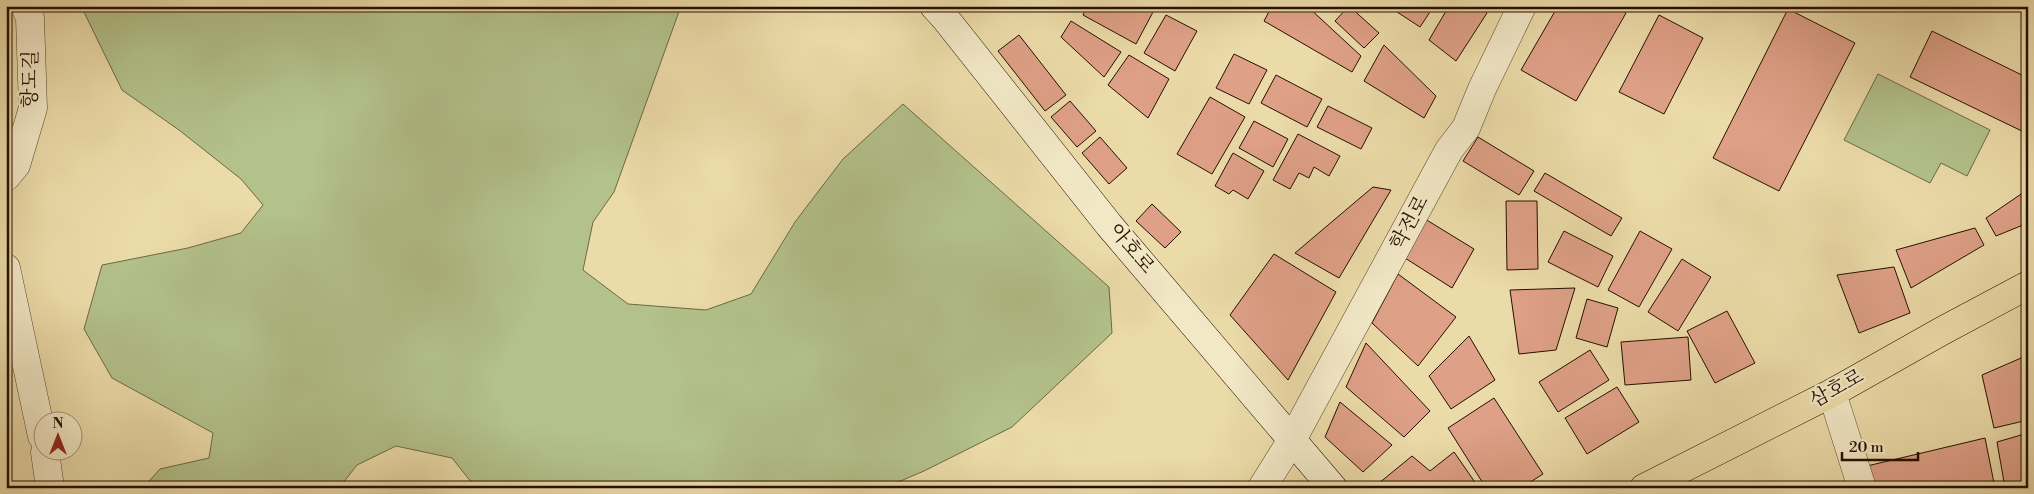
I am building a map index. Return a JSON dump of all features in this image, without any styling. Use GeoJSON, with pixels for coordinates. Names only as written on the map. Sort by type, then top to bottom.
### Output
{"type":"FeatureCollection","features":[{"type":"Feature","properties":{"kind":"main road","name":"삼호로"},"geometry":{"type":"LineString","coordinates":[[1644,488],[1832,393],[2028,285]]}},
{"type":"Feature","properties":{"kind":"street","name":"항도길"},"geometry":{"type":"LineString","coordinates":[[6,177],[16,165],[33,108],[30,18],[25,6]]}},
{"type":"Feature","properties":{"kind":"street","name":"아호로"},"geometry":{"type":"LineString","coordinates":[[934,6],[1110,224],[1293,438],[1333,488]]}},
{"type":"Feature","properties":{"kind":"street","name":"학전로"},"geometry":{"type":"LineString","coordinates":[[1262,488],[1293,438],[1449,150],[1466,128],[1482,89],[1522,6]]}},
{"type":"Feature","properties":{"kind":"street"},"geometry":{"type":"LineString","coordinates":[[6,268],[37,412]]}},
{"type":"Feature","properties":{"kind":"street"},"geometry":{"type":"LineString","coordinates":[[1832,393],[1862,488]]}},
{"type":"Feature","properties":{"kind":"street"},"geometry":{"type":"LineString","coordinates":[[46,462],[50,488]]}},
{"type":"Feature","properties":{"kind":"green space"},"geometry":{"type":"Polygon","coordinates":[[[81,6],[681,6],[614,192],[593,222],[583,270],[628,304],[706,310],[751,294],[795,222],[843,159],[903,104],[1109,287],[1112,333],[1012,427],[924,471],[884,488],[476,488],[452,458],[396,446],[357,465],[339,488],[143,488],[160,469],[209,458],[213,433],[112,378],[84,329],[102,265],[188,248],[241,233],[263,205],[241,179],[179,130],[122,90],[81,6]]]}},
{"type":"Feature","properties":{"kind":"green space"},"geometry":{"type":"Polygon","coordinates":[[[1878,74],[1990,130],[1967,176],[1941,163],[1930,183],[1844,140],[1878,74]]]}},
{"type":"Feature","properties":{"kind":"building"},"geometry":{"type":"Polygon","coordinates":[[[1087,6],[1142,6],[1153,12],[1136,44],[1083,15],[1087,6]]]}},
{"type":"Feature","properties":{"kind":"building"},"geometry":{"type":"Polygon","coordinates":[[[1272,6],[1307,6],[1361,56],[1352,72],[1264,21],[1272,6]]]}},
{"type":"Feature","properties":{"kind":"building"},"geometry":{"type":"Polygon","coordinates":[[[1349,6],[1379,33],[1364,48],[1335,21],[1349,6]]]}},
{"type":"Feature","properties":{"kind":"building"},"geometry":{"type":"Polygon","coordinates":[[[1392,6],[1434,6],[1420,27],[1391,8],[1392,6]]]}},
{"type":"Feature","properties":{"kind":"building"},"geometry":{"type":"Polygon","coordinates":[[[1449,6],[1477,6],[1487,13],[1456,61],[1429,40],[1449,6]]]}},
{"type":"Feature","properties":{"kind":"building"},"geometry":{"type":"Polygon","coordinates":[[[1558,6],[1613,6],[1626,13],[1576,101],[1521,70],[1558,6]]]}},
{"type":"Feature","properties":{"kind":"building"},"geometry":{"type":"Polygon","coordinates":[[[1788,9],[1855,43],[1779,191],[1713,158],[1788,9]]]}},
{"type":"Feature","properties":{"kind":"building"},"geometry":{"type":"Polygon","coordinates":[[[1166,15],[1197,31],[1175,71],[1144,53],[1166,15]]]}},
{"type":"Feature","properties":{"kind":"building"},"geometry":{"type":"Polygon","coordinates":[[[1659,15],[1703,38],[1664,114],[1619,92],[1659,15]]]}},
{"type":"Feature","properties":{"kind":"building"},"geometry":{"type":"Polygon","coordinates":[[[1071,21],[1121,52],[1104,77],[1061,37],[1071,21]]]}},
{"type":"Feature","properties":{"kind":"building"},"geometry":{"type":"Polygon","coordinates":[[[1932,31],[2028,78],[2028,134],[1910,77],[1932,31]]]}},
{"type":"Feature","properties":{"kind":"building"},"geometry":{"type":"Polygon","coordinates":[[[1019,35],[1066,95],[1045,111],[998,51],[1019,35]]]}},
{"type":"Feature","properties":{"kind":"building"},"geometry":{"type":"Polygon","coordinates":[[[1384,45],[1436,96],[1424,118],[1364,81],[1384,45]]]}},
{"type":"Feature","properties":{"kind":"building"},"geometry":{"type":"Polygon","coordinates":[[[1234,54],[1267,70],[1249,104],[1216,88],[1234,54]]]}},
{"type":"Feature","properties":{"kind":"building"},"geometry":{"type":"Polygon","coordinates":[[[1129,55],[1169,79],[1148,118],[1108,85],[1129,55]]]}},
{"type":"Feature","properties":{"kind":"building"},"geometry":{"type":"Polygon","coordinates":[[[1276,75],[1322,99],[1307,127],[1261,103],[1276,75]]]}},
{"type":"Feature","properties":{"kind":"building"},"geometry":{"type":"Polygon","coordinates":[[[1210,97],[1245,117],[1212,174],[1177,154],[1210,97]]]}},
{"type":"Feature","properties":{"kind":"building"},"geometry":{"type":"Polygon","coordinates":[[[1070,101],[1096,131],[1077,147],[1051,117],[1070,101]]]}},
{"type":"Feature","properties":{"kind":"building"},"geometry":{"type":"Polygon","coordinates":[[[1328,106],[1372,128],[1361,149],[1317,127],[1328,106]]]}},
{"type":"Feature","properties":{"kind":"building"},"geometry":{"type":"Polygon","coordinates":[[[1254,121],[1288,139],[1273,167],[1239,148],[1254,121]]]}},
{"type":"Feature","properties":{"kind":"building"},"geometry":{"type":"Polygon","coordinates":[[[1298,134],[1340,156],[1329,176],[1314,167],[1309,178],[1299,173],[1290,189],[1273,180],[1298,134]]]}},
{"type":"Feature","properties":{"kind":"building"},"geometry":{"type":"Polygon","coordinates":[[[1100,137],[1127,168],[1109,184],[1082,153],[1100,137]]]}},
{"type":"Feature","properties":{"kind":"building"},"geometry":{"type":"Polygon","coordinates":[[[1478,137],[1534,171],[1519,195],[1463,161],[1478,137]]]}},
{"type":"Feature","properties":{"kind":"building"},"geometry":{"type":"Polygon","coordinates":[[[1233,153],[1264,171],[1248,199],[1233,190],[1229,194],[1215,186],[1233,153]]]}},
{"type":"Feature","properties":{"kind":"building"},"geometry":{"type":"Polygon","coordinates":[[[1545,173],[1622,218],[1611,236],[1534,191],[1545,173]]]}},
{"type":"Feature","properties":{"kind":"building"},"geometry":{"type":"Polygon","coordinates":[[[1373,187],[1391,190],[1339,278],[1295,253],[1373,187]]]}},
{"type":"Feature","properties":{"kind":"building"},"geometry":{"type":"Polygon","coordinates":[[[2027,190],[2028,223],[1996,236],[1986,218],[2027,190]]]}},
{"type":"Feature","properties":{"kind":"building"},"geometry":{"type":"Polygon","coordinates":[[[1506,201],[1537,201],[1538,269],[1507,270],[1506,201]]]}},
{"type":"Feature","properties":{"kind":"building"},"geometry":{"type":"Polygon","coordinates":[[[1152,204],[1181,232],[1165,248],[1136,221],[1152,204]]]}},
{"type":"Feature","properties":{"kind":"building"},"geometry":{"type":"Polygon","coordinates":[[[1425,219],[1474,249],[1452,288],[1405,258],[1425,219]]]}},
{"type":"Feature","properties":{"kind":"building"},"geometry":{"type":"Polygon","coordinates":[[[1975,228],[1984,245],[1911,288],[1896,250],[1975,228]]]}},
{"type":"Feature","properties":{"kind":"building"},"geometry":{"type":"Polygon","coordinates":[[[1564,231],[1613,256],[1598,287],[1548,262],[1564,231]]]}},
{"type":"Feature","properties":{"kind":"building"},"geometry":{"type":"Polygon","coordinates":[[[1640,231],[1672,249],[1639,307],[1608,290],[1640,231]]]}},
{"type":"Feature","properties":{"kind":"building"},"geometry":{"type":"Polygon","coordinates":[[[1274,254],[1336,292],[1288,380],[1230,315],[1274,254]]]}},
{"type":"Feature","properties":{"kind":"building"},"geometry":{"type":"Polygon","coordinates":[[[1682,259],[1711,277],[1678,331],[1648,312],[1682,259]]]}},
{"type":"Feature","properties":{"kind":"building"},"geometry":{"type":"Polygon","coordinates":[[[1894,267],[1910,313],[1859,333],[1837,275],[1894,267]]]}},
{"type":"Feature","properties":{"kind":"building"},"geometry":{"type":"Polygon","coordinates":[[[1398,274],[1456,317],[1418,366],[1372,323],[1398,274]]]}},
{"type":"Feature","properties":{"kind":"building"},"geometry":{"type":"Polygon","coordinates":[[[1575,288],[1556,350],[1519,354],[1510,290],[1575,288]]]}},
{"type":"Feature","properties":{"kind":"building"},"geometry":{"type":"Polygon","coordinates":[[[1587,299],[1618,308],[1607,347],[1576,338],[1587,299]]]}},
{"type":"Feature","properties":{"kind":"building"},"geometry":{"type":"Polygon","coordinates":[[[1727,311],[1755,363],[1715,383],[1687,331],[1727,311]]]}},
{"type":"Feature","properties":{"kind":"building"},"geometry":{"type":"Polygon","coordinates":[[[1469,336],[1495,380],[1451,409],[1429,376],[1469,336]]]}},
{"type":"Feature","properties":{"kind":"building"},"geometry":{"type":"Polygon","coordinates":[[[1688,337],[1691,380],[1625,385],[1621,342],[1688,337]]]}},
{"type":"Feature","properties":{"kind":"building"},"geometry":{"type":"Polygon","coordinates":[[[1366,343],[1430,411],[1404,437],[1346,387],[1366,343]]]}},
{"type":"Feature","properties":{"kind":"building"},"geometry":{"type":"Polygon","coordinates":[[[1590,350],[1609,380],[1558,412],[1539,382],[1590,350]]]}},
{"type":"Feature","properties":{"kind":"building"},"geometry":{"type":"Polygon","coordinates":[[[2028,355],[2028,420],[1994,428],[1982,375],[2028,355]]]}},
{"type":"Feature","properties":{"kind":"building"},"geometry":{"type":"Polygon","coordinates":[[[1617,387],[1639,422],[1587,454],[1565,418],[1617,387]]]}},
{"type":"Feature","properties":{"kind":"building"},"geometry":{"type":"Polygon","coordinates":[[[1494,398],[1543,474],[1521,488],[1486,488],[1448,428],[1494,398]]]}},
{"type":"Feature","properties":{"kind":"building"},"geometry":{"type":"Polygon","coordinates":[[[1340,402],[1392,445],[1363,472],[1325,437],[1340,402]]]}},
{"type":"Feature","properties":{"kind":"building"},"geometry":{"type":"Polygon","coordinates":[[[2028,433],[2028,486],[2005,488],[1997,442],[2028,433]]]}},
{"type":"Feature","properties":{"kind":"building"},"geometry":{"type":"Polygon","coordinates":[[[1985,438],[1995,488],[1872,488],[1867,466],[1985,438]]]}},
{"type":"Feature","properties":{"kind":"building"},"geometry":{"type":"Polygon","coordinates":[[[1454,452],[1479,488],[1373,488],[1412,456],[1430,471],[1454,452]]]}}]}
